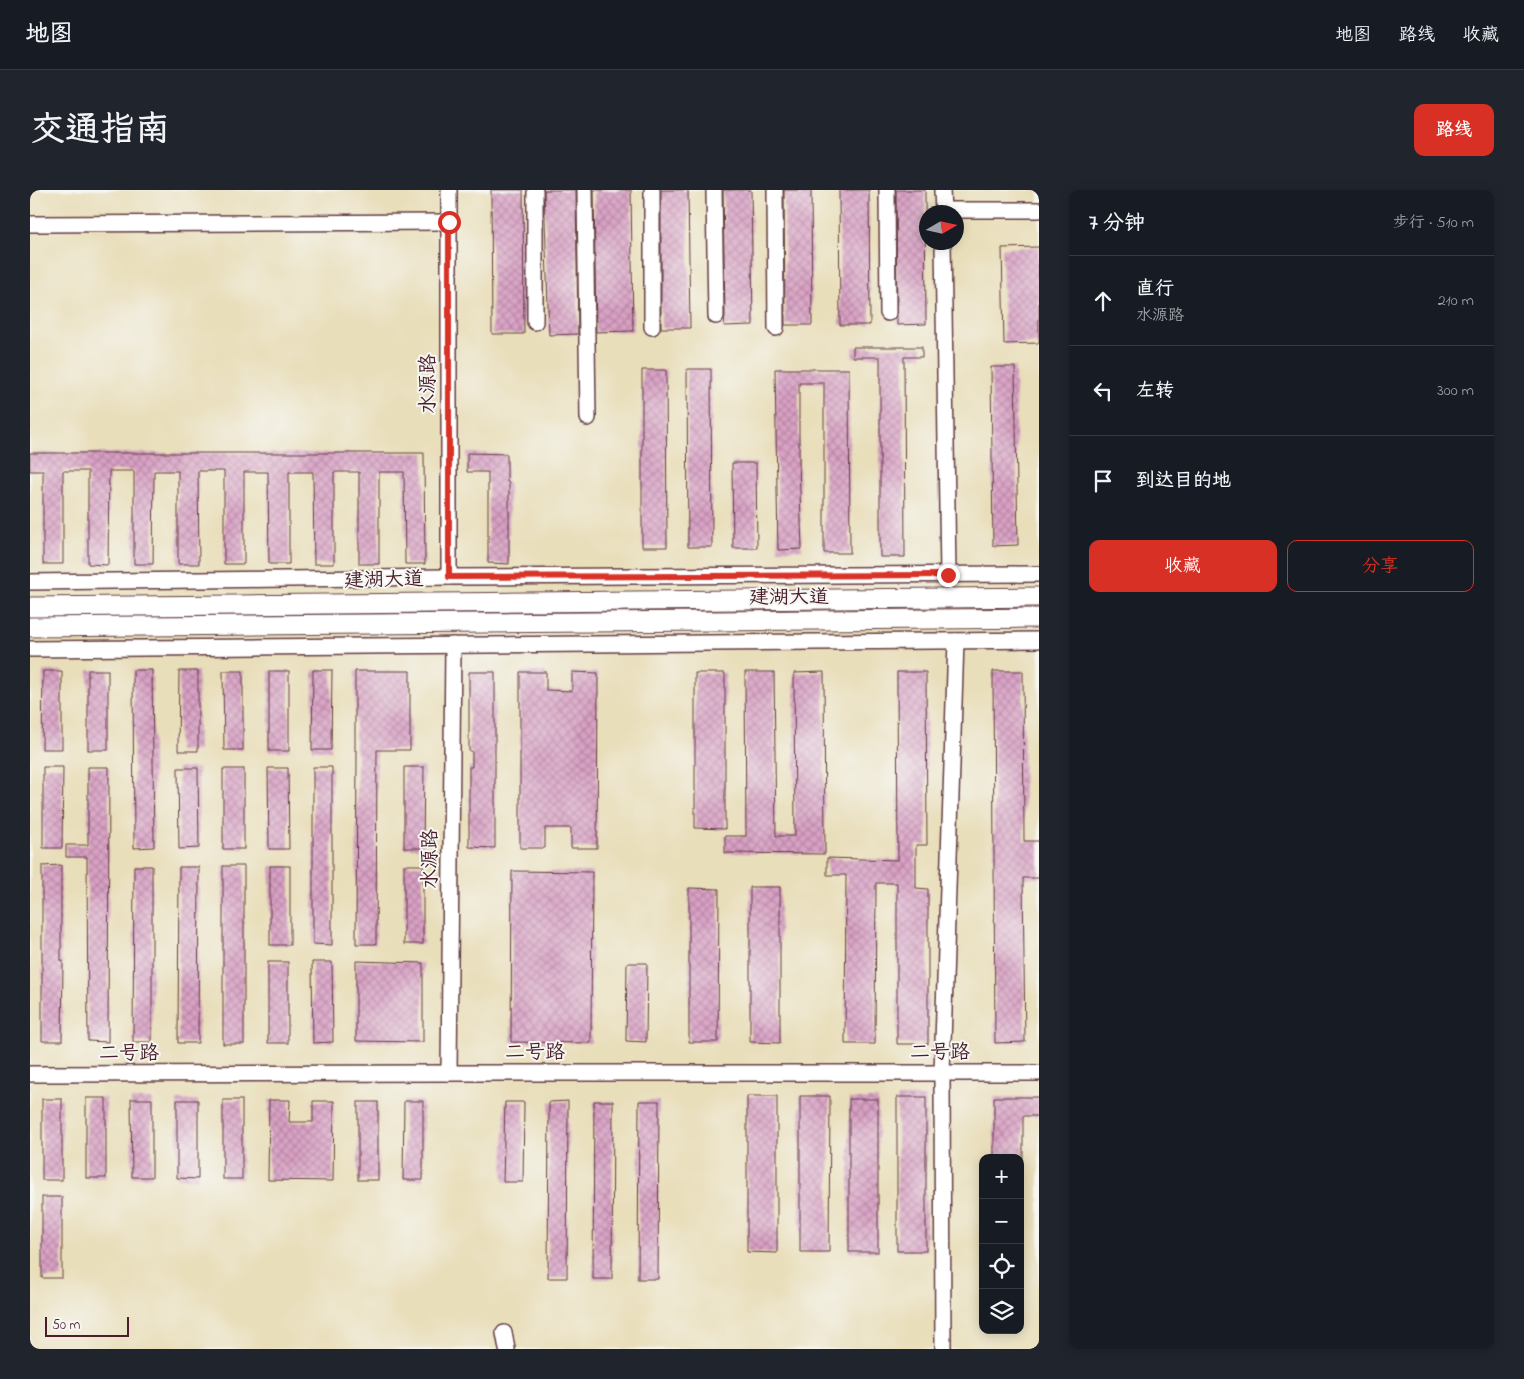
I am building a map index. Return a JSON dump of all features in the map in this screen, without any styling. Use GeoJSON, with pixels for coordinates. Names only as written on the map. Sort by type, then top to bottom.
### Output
{"type":"FeatureCollection","features":[{"type":"Feature","properties":{"kind":"main road","name":"建湖大道"},"geometry":{"type":"LineString","coordinates":[[30,607],[1039,597]]}},
{"type":"Feature","properties":{"kind":"main road","name":"建湖大道"},"geometry":{"type":"LineString","coordinates":[[30,627],[1039,618]]}},
{"type":"Feature","properties":{"kind":"street","name":"水源路"},"geometry":{"type":"LineString","coordinates":[[449,190],[449,577]]}},
{"type":"Feature","properties":{"kind":"street"},"geometry":{"type":"LineString","coordinates":[[535,190],[535,322]]}},
{"type":"Feature","properties":{"kind":"street"},"geometry":{"type":"LineString","coordinates":[[585,190],[588,418]]}},
{"type":"Feature","properties":{"kind":"street"},"geometry":{"type":"LineString","coordinates":[[652,190],[652,327]]}},
{"type":"Feature","properties":{"kind":"street"},"geometry":{"type":"LineString","coordinates":[[714,190],[716,316]]}},
{"type":"Feature","properties":{"kind":"street"},"geometry":{"type":"LineString","coordinates":[[776,190],[776,328]]}},
{"type":"Feature","properties":{"kind":"street"},"geometry":{"type":"LineString","coordinates":[[888,190],[888,314]]}},
{"type":"Feature","properties":{"kind":"street"},"geometry":{"type":"LineString","coordinates":[[942,190],[942,205]]}},
{"type":"Feature","properties":{"kind":"street"},"geometry":{"type":"LineString","coordinates":[[964,211],[1039,210]]}},
{"type":"Feature","properties":{"kind":"street"},"geometry":{"type":"LineString","coordinates":[[30,224],[449,222]]}},
{"type":"Feature","properties":{"kind":"street"},"geometry":{"type":"LineString","coordinates":[[943,250],[948,575]]}},
{"type":"Feature","properties":{"kind":"street"},"geometry":{"type":"LineString","coordinates":[[30,582],[449,577],[1039,574]]}},
{"type":"Feature","properties":{"kind":"street"},"geometry":{"type":"LineString","coordinates":[[30,649],[1039,640]]}},
{"type":"Feature","properties":{"kind":"street"},"geometry":{"type":"LineString","coordinates":[[943,1349],[942,1073],[956,641]]}},
{"type":"Feature","properties":{"kind":"street","name":"水源路"},"geometry":{"type":"LineString","coordinates":[[449,1073],[453,645]]}},
{"type":"Feature","properties":{"kind":"street","name":"二号路"},"geometry":{"type":"LineString","coordinates":[[30,1074],[1039,1073]]}},
{"type":"Feature","properties":{"kind":"street"},"geometry":{"type":"LineString","coordinates":[[504,1333],[507,1349]]}},
{"type":"Feature","properties":{"kind":"building"},"geometry":{"type":"Polygon","coordinates":[[[491,190],[523,190],[524,334],[492,334],[491,190]]]}},
{"type":"Feature","properties":{"kind":"building"},"geometry":{"type":"Polygon","coordinates":[[[544,190],[576,190],[578,334],[549,335],[544,190]]]}},
{"type":"Feature","properties":{"kind":"building"},"geometry":{"type":"Polygon","coordinates":[[[594,190],[631,190],[633,331],[596,332],[594,190]]]}},
{"type":"Feature","properties":{"kind":"building"},"geometry":{"type":"Polygon","coordinates":[[[661,190],[688,190],[690,328],[661,328],[661,190]]]}},
{"type":"Feature","properties":{"kind":"building"},"geometry":{"type":"Polygon","coordinates":[[[723,190],[751,190],[753,325],[724,326],[723,190]]]}},
{"type":"Feature","properties":{"kind":"building"},"geometry":{"type":"Polygon","coordinates":[[[784,190],[811,190],[812,325],[785,325],[784,190]]]}},
{"type":"Feature","properties":{"kind":"building"},"geometry":{"type":"Polygon","coordinates":[[[839,190],[869,190],[870,325],[840,325],[839,190]]]}},
{"type":"Feature","properties":{"kind":"building"},"geometry":{"type":"Polygon","coordinates":[[[896,190],[925,190],[925,205],[919,205],[919,250],[925,250],[926,324],[897,325],[896,190]]]}},
{"type":"Feature","properties":{"kind":"building"},"geometry":{"type":"Polygon","coordinates":[[[1039,247],[1039,343],[1004,344],[1002,248],[1039,247]]]}},
{"type":"Feature","properties":{"kind":"building"},"geometry":{"type":"Polygon","coordinates":[[[853,347],[922,347],[922,357],[904,357],[905,557],[880,557],[880,357],[853,357],[853,347]]]}},
{"type":"Feature","properties":{"kind":"building"},"geometry":{"type":"Polygon","coordinates":[[[991,367],[1015,367],[1018,545],[993,546],[991,367]]]}},
{"type":"Feature","properties":{"kind":"building"},"geometry":{"type":"Polygon","coordinates":[[[687,369],[711,369],[712,547],[688,547],[687,369]]]}},
{"type":"Feature","properties":{"kind":"building"},"geometry":{"type":"Polygon","coordinates":[[[775,369],[849,369],[850,553],[824,553],[824,383],[799,383],[802,549],[778,550],[775,369]]]}},
{"type":"Feature","properties":{"kind":"building"},"geometry":{"type":"Polygon","coordinates":[[[642,370],[666,370],[667,547],[642,547],[642,370]]]}},
{"type":"Feature","properties":{"kind":"building"},"geometry":{"type":"Polygon","coordinates":[[[30,453],[424,453],[425,564],[405,564],[404,472],[379,472],[379,564],[359,564],[359,472],[334,472],[334,564],[314,564],[313,472],[289,472],[289,564],[269,564],[268,472],[244,472],[244,564],[224,564],[224,471],[198,471],[199,564],[178,564],[178,471],[154,471],[153,564],[134,564],[134,471],[109,471],[108,565],[88,564],[88,471],[63,471],[63,564],[43,564],[43,471],[30,471],[30,453]]]}},
{"type":"Feature","properties":{"kind":"building"},"geometry":{"type":"Polygon","coordinates":[[[467,453],[507,454],[509,564],[488,563],[488,472],[467,472],[467,453]]]}},
{"type":"Feature","properties":{"kind":"building"},"geometry":{"type":"Polygon","coordinates":[[[732,463],[756,463],[757,548],[733,548],[732,463]]]}},
{"type":"Feature","properties":{"kind":"building"},"geometry":{"type":"Polygon","coordinates":[[[88,670],[108,670],[108,750],[88,750],[88,670]]]}},
{"type":"Feature","properties":{"kind":"building"},"geometry":{"type":"Polygon","coordinates":[[[133,670],[152,670],[154,847],[134,848],[133,670]]]}},
{"type":"Feature","properties":{"kind":"building"},"geometry":{"type":"Polygon","coordinates":[[[313,670],[332,670],[331,750],[312,750],[313,670]]]}},
{"type":"Feature","properties":{"kind":"building"},"geometry":{"type":"Polygon","coordinates":[[[43,671],[62,671],[62,749],[42,749],[43,671]]]}},
{"type":"Feature","properties":{"kind":"building"},"geometry":{"type":"Polygon","coordinates":[[[179,671],[198,671],[198,751],[178,751],[179,671]]]}},
{"type":"Feature","properties":{"kind":"building"},"geometry":{"type":"Polygon","coordinates":[[[223,671],[243,671],[243,750],[224,750],[223,671]]]}},
{"type":"Feature","properties":{"kind":"building"},"geometry":{"type":"Polygon","coordinates":[[[269,671],[289,671],[289,751],[269,751],[269,671]]]}},
{"type":"Feature","properties":{"kind":"building"},"geometry":{"type":"Polygon","coordinates":[[[355,671],[410,671],[410,750],[377,750],[376,944],[356,944],[357,751],[355,751],[355,671]]]}},
{"type":"Feature","properties":{"kind":"building"},"geometry":{"type":"Polygon","coordinates":[[[993,671],[1023,671],[1024,841],[1039,841],[1039,878],[1023,878],[1025,1042],[995,1043],[993,671]]]}},
{"type":"Feature","properties":{"kind":"building"},"geometry":{"type":"Polygon","coordinates":[[[469,672],[495,672],[495,848],[469,847],[469,767],[472,767],[472,751],[469,751],[469,672]]]}},
{"type":"Feature","properties":{"kind":"building"},"geometry":{"type":"Polygon","coordinates":[[[520,672],[546,672],[546,690],[572,691],[572,672],[598,673],[597,848],[571,848],[571,828],[545,828],[545,848],[520,848],[520,672]]]}},
{"type":"Feature","properties":{"kind":"building"},"geometry":{"type":"Polygon","coordinates":[[[745,672],[774,672],[776,836],[795,836],[794,673],[824,672],[825,854],[725,853],[725,836],[746,836],[745,672]]]}},
{"type":"Feature","properties":{"kind":"building"},"geometry":{"type":"Polygon","coordinates":[[[897,672],[926,672],[927,845],[916,845],[916,888],[928,889],[928,1044],[897,1044],[897,883],[876,883],[875,1044],[845,1044],[846,875],[827,875],[827,858],[898,860],[897,672]]]}},
{"type":"Feature","properties":{"kind":"building"},"geometry":{"type":"Polygon","coordinates":[[[695,673],[725,673],[725,829],[695,828],[695,673]]]}},
{"type":"Feature","properties":{"kind":"building"},"geometry":{"type":"Polygon","coordinates":[[[43,767],[63,767],[62,848],[43,848],[43,767]]]}},
{"type":"Feature","properties":{"kind":"building"},"geometry":{"type":"Polygon","coordinates":[[[88,767],[109,767],[108,1042],[88,1041],[87,857],[66,857],[66,845],[88,845],[88,767]]]}},
{"type":"Feature","properties":{"kind":"building"},"geometry":{"type":"Polygon","coordinates":[[[313,767],[332,767],[332,945],[313,944],[313,767]]]}},
{"type":"Feature","properties":{"kind":"building"},"geometry":{"type":"Polygon","coordinates":[[[404,767],[424,767],[423,848],[404,848],[404,767]]]}},
{"type":"Feature","properties":{"kind":"building"},"geometry":{"type":"Polygon","coordinates":[[[178,768],[198,768],[199,848],[179,849],[178,768]]]}},
{"type":"Feature","properties":{"kind":"building"},"geometry":{"type":"Polygon","coordinates":[[[268,768],[288,768],[289,849],[269,849],[268,768]]]}},
{"type":"Feature","properties":{"kind":"building"},"geometry":{"type":"Polygon","coordinates":[[[223,769],[244,769],[244,849],[223,849],[223,769]]]}},
{"type":"Feature","properties":{"kind":"building"},"geometry":{"type":"Polygon","coordinates":[[[61,865],[62,1041],[42,1041],[42,866],[61,865]]]}},
{"type":"Feature","properties":{"kind":"building"},"geometry":{"type":"Polygon","coordinates":[[[404,865],[423,865],[423,944],[404,944],[404,865]]]}},
{"type":"Feature","properties":{"kind":"building"},"geometry":{"type":"Polygon","coordinates":[[[134,866],[152,866],[152,1042],[133,1042],[134,866]]]}},
{"type":"Feature","properties":{"kind":"building"},"geometry":{"type":"Polygon","coordinates":[[[223,866],[244,866],[244,1044],[223,1044],[223,866]]]}},
{"type":"Feature","properties":{"kind":"building"},"geometry":{"type":"Polygon","coordinates":[[[270,866],[290,866],[290,945],[270,945],[270,866]]]}},
{"type":"Feature","properties":{"kind":"building"},"geometry":{"type":"Polygon","coordinates":[[[179,867],[199,867],[198,1043],[178,1043],[179,867]]]}},
{"type":"Feature","properties":{"kind":"building"},"geometry":{"type":"Polygon","coordinates":[[[512,871],[592,872],[591,1043],[511,1042],[512,871]]]}},
{"type":"Feature","properties":{"kind":"building"},"geometry":{"type":"Polygon","coordinates":[[[750,887],[780,887],[780,1043],[750,1042],[750,887]]]}},
{"type":"Feature","properties":{"kind":"building"},"geometry":{"type":"Polygon","coordinates":[[[689,888],[719,889],[718,1042],[689,1042],[689,888]]]}},
{"type":"Feature","properties":{"kind":"building"},"geometry":{"type":"Polygon","coordinates":[[[356,961],[423,963],[423,1042],[356,1041],[356,961]]]}},
{"type":"Feature","properties":{"kind":"building"},"geometry":{"type":"Polygon","coordinates":[[[268,962],[288,962],[288,1043],[268,1043],[268,962]]]}},
{"type":"Feature","properties":{"kind":"building"},"geometry":{"type":"Polygon","coordinates":[[[312,962],[332,962],[333,1042],[313,1043],[312,962]]]}},
{"type":"Feature","properties":{"kind":"building"},"geometry":{"type":"Polygon","coordinates":[[[627,963],[647,963],[646,1042],[626,1041],[627,963]]]}},
{"type":"Feature","properties":{"kind":"building"},"geometry":{"type":"Polygon","coordinates":[[[747,1096],[777,1096],[777,1253],[747,1252],[747,1096]]]}},
{"type":"Feature","properties":{"kind":"building"},"geometry":{"type":"Polygon","coordinates":[[[800,1096],[830,1096],[829,1252],[800,1252],[800,1096]]]}},
{"type":"Feature","properties":{"kind":"building"},"geometry":{"type":"Polygon","coordinates":[[[897,1097],[926,1097],[926,1251],[897,1251],[897,1097]]]}},
{"type":"Feature","properties":{"kind":"building"},"geometry":{"type":"Polygon","coordinates":[[[994,1097],[1039,1097],[1039,1116],[1023,1116],[1023,1154],[994,1154],[994,1097]]]}},
{"type":"Feature","properties":{"kind":"building"},"geometry":{"type":"Polygon","coordinates":[[[86,1098],[106,1098],[106,1178],[86,1178],[86,1098]]]}},
{"type":"Feature","properties":{"kind":"building"},"geometry":{"type":"Polygon","coordinates":[[[42,1099],[62,1099],[62,1180],[42,1180],[42,1099]]]}},
{"type":"Feature","properties":{"kind":"building"},"geometry":{"type":"Polygon","coordinates":[[[131,1099],[152,1099],[152,1177],[132,1177],[131,1099]]]}},
{"type":"Feature","properties":{"kind":"building"},"geometry":{"type":"Polygon","coordinates":[[[849,1099],[878,1099],[878,1252],[849,1252],[849,1099]]]}},
{"type":"Feature","properties":{"kind":"building"},"geometry":{"type":"Polygon","coordinates":[[[177,1100],[198,1100],[198,1179],[177,1178],[177,1100]]]}},
{"type":"Feature","properties":{"kind":"building"},"geometry":{"type":"Polygon","coordinates":[[[223,1100],[242,1100],[242,1179],[223,1179],[223,1100]]]}},
{"type":"Feature","properties":{"kind":"building"},"geometry":{"type":"Polygon","coordinates":[[[269,1100],[290,1100],[289,1122],[313,1122],[313,1101],[334,1101],[333,1181],[268,1180],[269,1100]]]}},
{"type":"Feature","properties":{"kind":"building"},"geometry":{"type":"Polygon","coordinates":[[[404,1101],[423,1101],[423,1180],[403,1180],[404,1101]]]}},
{"type":"Feature","properties":{"kind":"building"},"geometry":{"type":"Polygon","coordinates":[[[568,1101],[567,1278],[548,1278],[549,1102],[568,1101]]]}},
{"type":"Feature","properties":{"kind":"building"},"geometry":{"type":"Polygon","coordinates":[[[594,1101],[613,1101],[612,1279],[593,1279],[594,1101]]]}},
{"type":"Feature","properties":{"kind":"building"},"geometry":{"type":"Polygon","coordinates":[[[639,1101],[659,1101],[658,1279],[638,1279],[639,1101]]]}},
{"type":"Feature","properties":{"kind":"building"},"geometry":{"type":"Polygon","coordinates":[[[358,1102],[378,1102],[378,1180],[358,1180],[358,1102]]]}},
{"type":"Feature","properties":{"kind":"building"},"geometry":{"type":"Polygon","coordinates":[[[505,1102],[524,1102],[523,1182],[503,1182],[505,1102]]]}},
{"type":"Feature","properties":{"kind":"building"},"geometry":{"type":"Polygon","coordinates":[[[42,1197],[62,1197],[62,1278],[42,1278],[42,1197]]]}},
{"type":"Feature","properties":{"kind":"route"},"geometry":{"type":"LineString","coordinates":[[449,222],[449,577],[948,575]]}}]}
